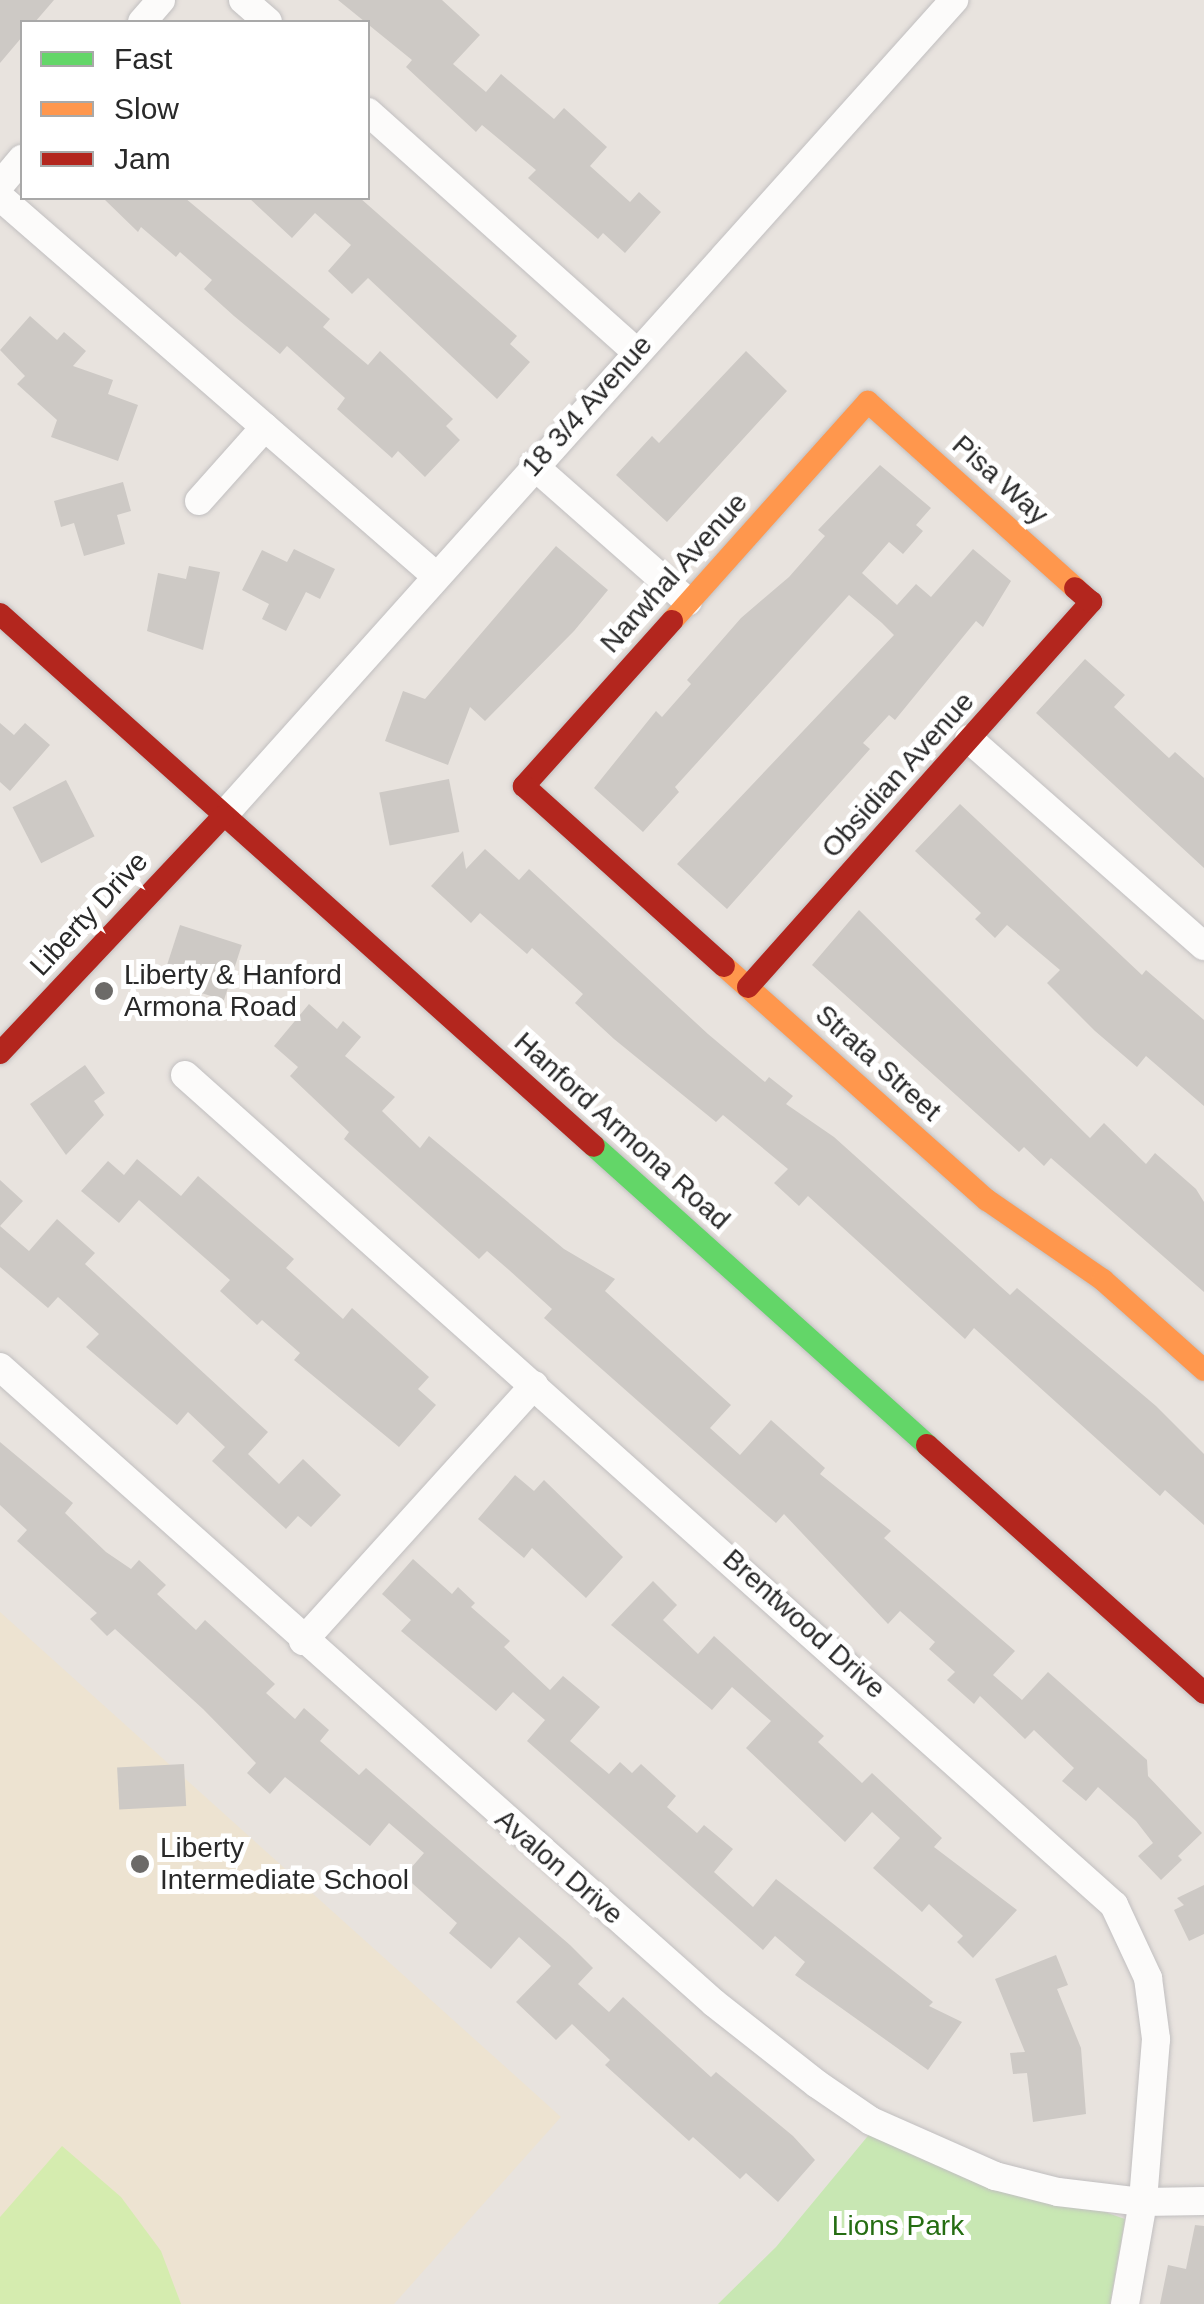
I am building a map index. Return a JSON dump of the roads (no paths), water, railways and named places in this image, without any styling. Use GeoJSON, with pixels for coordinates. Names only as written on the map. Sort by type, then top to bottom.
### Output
{"type":"FeatureCollection","features":[{"type":"Feature","properties":{"kind":"street"},"geometry":{"type":"LineString","coordinates":[[144,20],[161,0]]}},
{"type":"Feature","properties":{"kind":"street"},"geometry":{"type":"LineString","coordinates":[[243,0],[266,20]]}},
{"type":"Feature","properties":{"kind":"street","name":"18 3/4 Avenue"},"geometry":{"type":"LineString","coordinates":[[223,816],[435,574],[954,0]]}},
{"type":"Feature","properties":{"kind":"street"},"geometry":{"type":"LineString","coordinates":[[370,114],[636,352]]}},
{"type":"Feature","properties":{"kind":"street"},"geometry":{"type":"LineString","coordinates":[[0,185],[20,162]]}},
{"type":"Feature","properties":{"kind":"street"},"geometry":{"type":"LineString","coordinates":[[0,196],[435,574]]}},
{"type":"Feature","properties":{"kind":"street","name":"Narwhal Avenue"},"geometry":{"type":"LineString","coordinates":[[524,786],[868,402]]}},
{"type":"Feature","properties":{"kind":"street","name":"Pisa Way"},"geometry":{"type":"LineString","coordinates":[[868,402],[1092,602]]}},
{"type":"Feature","properties":{"kind":"street"},"geometry":{"type":"LineString","coordinates":[[200,501],[265,427]]}},
{"type":"Feature","properties":{"kind":"street"},"geometry":{"type":"LineString","coordinates":[[534,466],[688,602]]}},
{"type":"Feature","properties":{"kind":"street","name":"Obsidian Avenue"},"geometry":{"type":"LineString","coordinates":[[748,987],[1092,602]]}},
{"type":"Feature","properties":{"kind":"street","name":"Hanford Armona Road"},"geometry":{"type":"LineString","coordinates":[[0,614],[1204,1693]]}},
{"type":"Feature","properties":{"kind":"street"},"geometry":{"type":"LineString","coordinates":[[969,739],[1204,946]]}},
{"type":"Feature","properties":{"kind":"street","name":"Strata Street"},"geometry":{"type":"LineString","coordinates":[[524,786],[987,1200],[1104,1280],[1204,1370]]}},
{"type":"Feature","properties":{"kind":"street","name":"Liberty Drive"},"geometry":{"type":"LineString","coordinates":[[0,1053],[223,816]]}},
{"type":"Feature","properties":{"kind":"street","name":"Brentwood Drive"},"geometry":{"type":"LineString","coordinates":[[185,1075],[1114,1904],[1148,1978],[1156,2039],[1143,2202],[1125,2304]]}},
{"type":"Feature","properties":{"kind":"street","name":"Avalon Drive"},"geometry":{"type":"LineString","coordinates":[[0,1367],[303,1641],[714,2003],[871,2121],[996,2176],[1143,2202],[1204,2201]]}},
{"type":"Feature","properties":{"kind":"street"},"geometry":{"type":"LineString","coordinates":[[303,1641],[534,1385]]}},
{"type":"Feature","properties":{"kind":"place","name":"Liberty & Hanford Armona Road"},"geometry":{"type":"Point","coordinates":[104,991]}},
{"type":"Feature","properties":{"kind":"place","name":"Liberty Intermediate School"},"geometry":{"type":"Point","coordinates":[140,1864]}},
{"type":"Feature","properties":{"kind":"park label","name":"Lions Park"},"geometry":{"type":"Point","coordinates":[898,2226]}}]}
